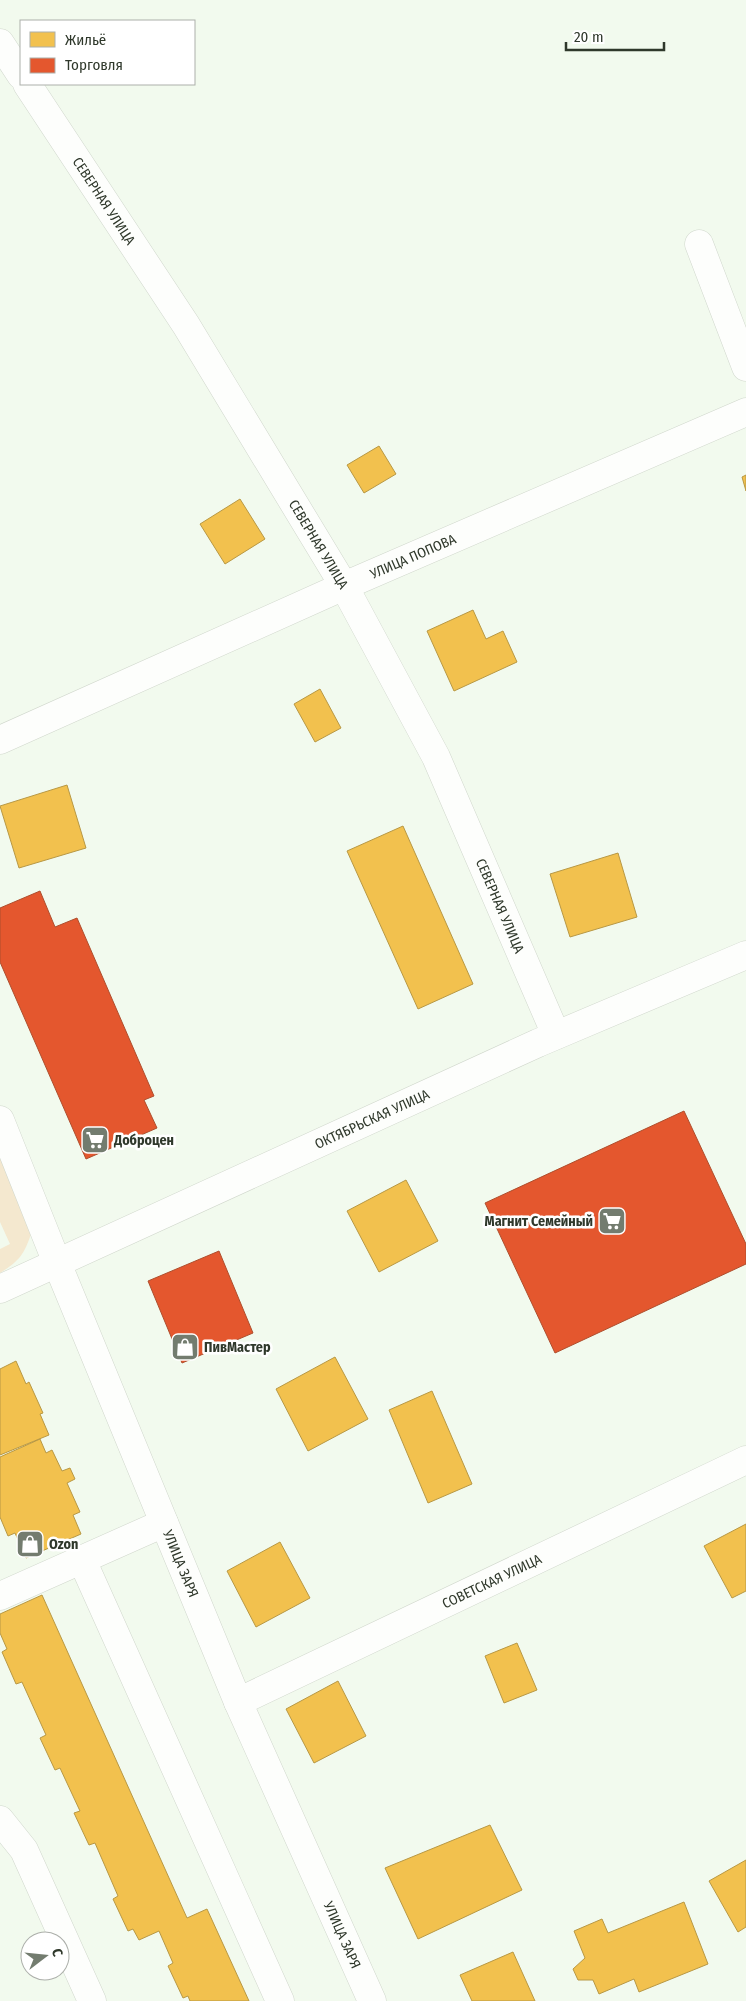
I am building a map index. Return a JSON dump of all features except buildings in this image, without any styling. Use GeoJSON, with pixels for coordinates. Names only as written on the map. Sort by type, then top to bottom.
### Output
{"type":"FeatureCollection","features":[{"type":"Feature","properties":{"kind":"street"},"geometry":{"type":"LineString","coordinates":[[0,43],[20,73]]}},
{"type":"Feature","properties":{"kind":"street","name":"СЕВЕРНАЯ УЛИЦА"},"geometry":{"type":"LineString","coordinates":[[28,85],[186,325],[344,586],[436,757],[556,1035]]}},
{"type":"Feature","properties":{"kind":"street"},"geometry":{"type":"LineString","coordinates":[[699,244],[746,367]]}},
{"type":"Feature","properties":{"kind":"street","name":"УЛИЦА ПОПОВА"},"geometry":{"type":"LineString","coordinates":[[0,740],[344,586],[746,412]]}},
{"type":"Feature","properties":{"kind":"street","name":"ОКТЯБРЬСКАЯ УЛИЦА"},"geometry":{"type":"LineString","coordinates":[[0,1288],[556,1035],[746,955]]}},
{"type":"Feature","properties":{"kind":"street","name":"УЛИЦА ЗАРЯ"},"geometry":{"type":"LineString","coordinates":[[0,1120],[238,1702],[372,2001]]}},
{"type":"Feature","properties":{"kind":"street","name":"СОВЕТСКАЯ УЛИЦА"},"geometry":{"type":"LineString","coordinates":[[238,1702],[746,1460]]}},
{"type":"Feature","properties":{"kind":"street"},"geometry":{"type":"LineString","coordinates":[[0,1596],[164,1522]]}},
{"type":"Feature","properties":{"kind":"street"},"geometry":{"type":"LineString","coordinates":[[82,1560],[280,2001]]}},
{"type":"Feature","properties":{"kind":"street"},"geometry":{"type":"LineString","coordinates":[[0,1820],[24,1850],[92,2001]]}},
{"type":"Feature","properties":{"kind":"shaded area"},"geometry":{"type":"Polygon","coordinates":[[[0,1154],[31,1234],[20,1257],[0,1273],[0,1249],[10,1244],[0,1222],[0,1154]]]}},
{"type":"Feature","properties":{"kind":"place","name":"Доброцен"},"geometry":{"type":"Point","coordinates":[95,1140]}},
{"type":"Feature","properties":{"kind":"place","name":"Магнит Семейный"},"geometry":{"type":"Point","coordinates":[612,1221]}},
{"type":"Feature","properties":{"kind":"place","name":"ПивМастер"},"geometry":{"type":"Point","coordinates":[185,1347]}},
{"type":"Feature","properties":{"kind":"place","name":"Ozon"},"geometry":{"type":"Point","coordinates":[30,1544]}}]}
